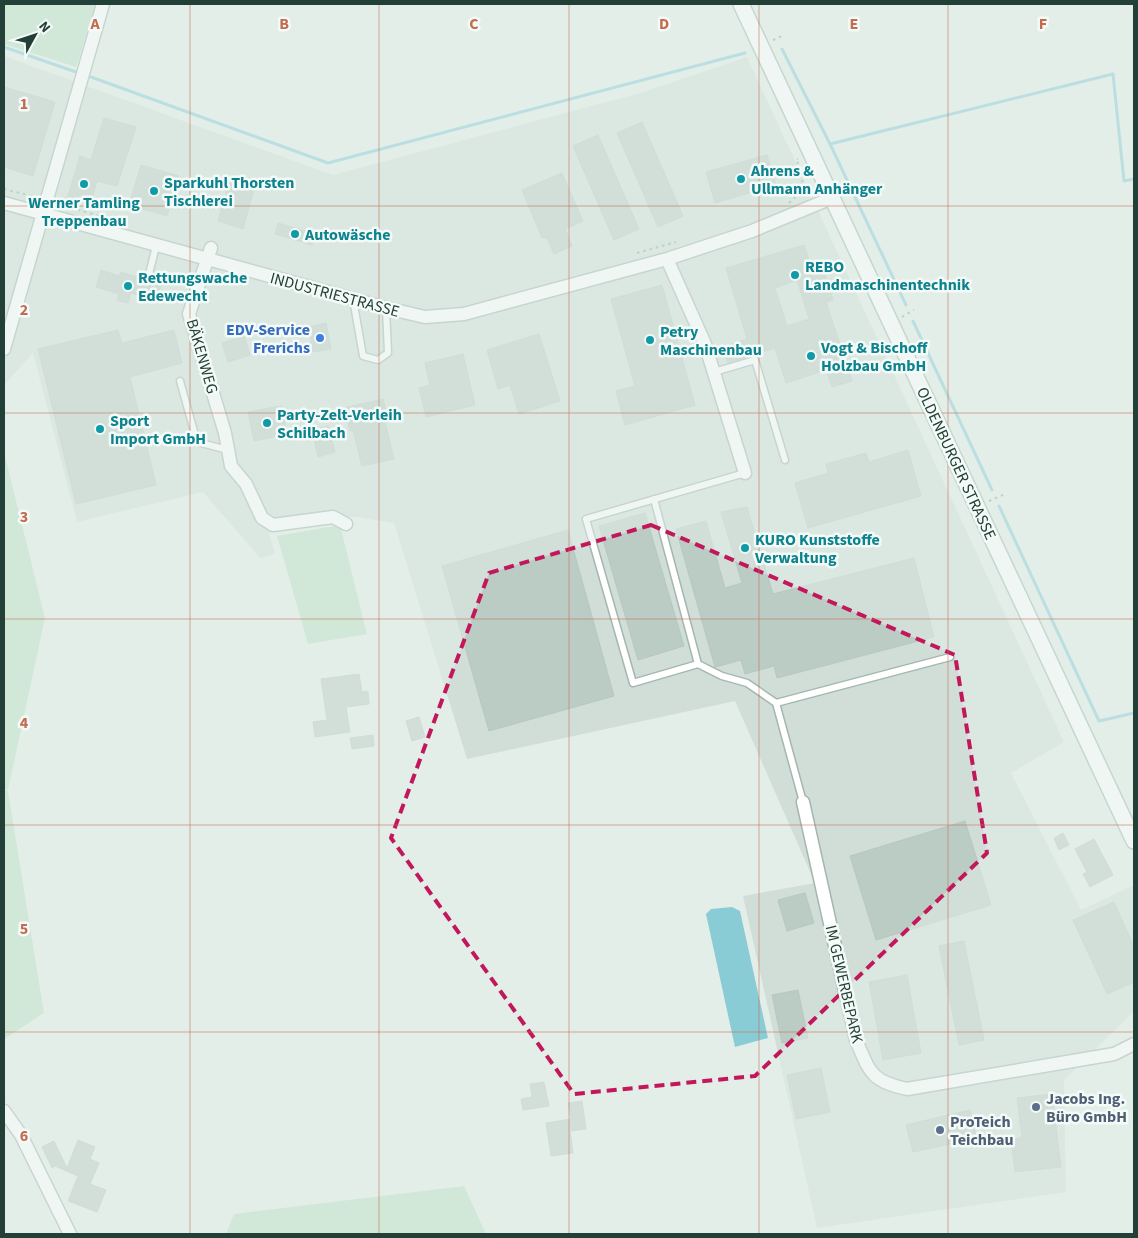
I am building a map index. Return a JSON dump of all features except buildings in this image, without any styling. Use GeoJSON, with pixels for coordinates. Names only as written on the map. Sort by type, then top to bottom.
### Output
{"type":"FeatureCollection","features":[{"type":"Feature","properties":{"kind":"main road","name":"OLDENBURGER STRASSE"},"geometry":{"type":"LineString","coordinates":[[742,4],[1134,842]]}},
{"type":"Feature","properties":{"kind":"street"},"geometry":{"type":"LineString","coordinates":[[4,349],[103,4]]}},
{"type":"Feature","properties":{"kind":"street","name":"INDUSTRIESTRASSE"},"geometry":{"type":"LineString","coordinates":[[4,203],[156,246],[209,254],[386,308],[425,317],[464,314],[668,259],[752,231],[832,198]]}},
{"type":"Feature","properties":{"kind":"street","name":"BÄKENWEG"},"geometry":{"type":"LineString","coordinates":[[209,254],[189,314],[225,433],[231,466],[246,484],[262,518],[273,525],[333,517],[346,524]]}},
{"type":"Feature","properties":{"kind":"street"},"geometry":{"type":"LineString","coordinates":[[668,259],[706,344],[745,473]]}},
{"type":"Feature","properties":{"kind":"street","name":"IM GEWERBEPARK"},"geometry":{"type":"LineString","coordinates":[[803,802],[856,1040],[869,1071],[884,1084],[907,1089],[1114,1054],[1134,1044]]}},
{"type":"Feature","properties":{"kind":"street"},"geometry":{"type":"LineString","coordinates":[[4,1111],[21,1135],[70,1234]]}},
{"type":"Feature","properties":{"kind":"lane"},"geometry":{"type":"LineString","coordinates":[[149,274],[156,246]]}},
{"type":"Feature","properties":{"kind":"lane"},"geometry":{"type":"LineString","coordinates":[[353,298],[363,356],[378,360],[388,354],[386,308]]}},
{"type":"Feature","properties":{"kind":"lane"},"geometry":{"type":"LineString","coordinates":[[714,372],[756,360],[785,460]]}},
{"type":"Feature","properties":{"kind":"lane"},"geometry":{"type":"LineString","coordinates":[[180,381],[197,442],[228,450]]}},
{"type":"Feature","properties":{"kind":"lane"},"geometry":{"type":"LineString","coordinates":[[745,473],[586,519],[633,683],[698,664],[722,676],[747,683],[776,704],[803,802]]}},
{"type":"Feature","properties":{"kind":"lane"},"geometry":{"type":"LineString","coordinates":[[654,500],[698,664]]}},
{"type":"Feature","properties":{"kind":"lane"},"geometry":{"type":"LineString","coordinates":[[776,704],[950,657]]}},
{"type":"Feature","properties":{"kind":"path"},"geometry":{"type":"LineString","coordinates":[[770,41],[784,35]]}},
{"type":"Feature","properties":{"kind":"path"},"geometry":{"type":"LineString","coordinates":[[781,206],[801,192],[803,175],[796,159],[811,154]]}},
{"type":"Feature","properties":{"kind":"path"},"geometry":{"type":"LineString","coordinates":[[4,189],[105,217]]}},
{"type":"Feature","properties":{"kind":"path"},"geometry":{"type":"LineString","coordinates":[[630,256],[677,242]]}},
{"type":"Feature","properties":{"kind":"path"},"geometry":{"type":"LineString","coordinates":[[900,318],[914,310]]}},
{"type":"Feature","properties":{"kind":"path"},"geometry":{"type":"LineString","coordinates":[[987,502],[1003,495]]}},
{"type":"Feature","properties":{"kind":"highlighted area"},"geometry":{"type":"Polygon","coordinates":[[[651,525],[955,655],[987,853],[755,1076],[574,1094],[391,838],[489,573],[651,525]]]}},
{"type":"Feature","properties":{"kind":"shaded area"},"geometry":{"type":"Polygon","coordinates":[[[4,56],[333,175],[640,93],[747,57],[1064,742],[1011,773],[1081,910],[1134,885],[1134,1011],[1064,1080],[1066,1192],[817,1228],[743,896],[815,883],[735,701],[467,759],[394,523],[357,517],[276,517],[269,534],[275,553],[261,559],[203,492],[77,522],[33,353],[4,385],[4,56]]]}},
{"type":"Feature","properties":{"kind":"green space"},"geometry":{"type":"Polygon","coordinates":[[[4,4],[96,4],[76,67],[4,44],[4,4]]]}},
{"type":"Feature","properties":{"kind":"green space"},"geometry":{"type":"Polygon","coordinates":[[[4,452],[45,618],[8,790],[4,789],[4,452]]]}},
{"type":"Feature","properties":{"kind":"green space"},"geometry":{"type":"Polygon","coordinates":[[[340,525],[367,634],[308,644],[277,536],[340,525]]]}},
{"type":"Feature","properties":{"kind":"green space"},"geometry":{"type":"Polygon","coordinates":[[[4,790],[8,791],[44,1013],[4,1039],[4,790]]]}},
{"type":"Feature","properties":{"kind":"green space"},"geometry":{"type":"Polygon","coordinates":[[[464,1186],[486,1234],[226,1234],[234,1214],[464,1186]]]}},
{"type":"Feature","properties":{"kind":"water"},"geometry":{"type":"Polygon","coordinates":[[[732,907],[740,911],[768,1038],[735,1047],[706,914],[711,909],[732,907]]]}},
{"type":"Feature","properties":{"kind":"waterway"},"geometry":{"type":"LineString","coordinates":[[4,47],[76,72]]}},
{"type":"Feature","properties":{"kind":"waterway"},"geometry":{"type":"LineString","coordinates":[[782,49],[830,144],[1113,74],[1124,181],[1134,179]]}},
{"type":"Feature","properties":{"kind":"waterway"},"geometry":{"type":"LineString","coordinates":[[91,77],[328,163],[745,53]]}},
{"type":"Feature","properties":{"kind":"waterway"},"geometry":{"type":"LineString","coordinates":[[830,144],[906,305]]}},
{"type":"Feature","properties":{"kind":"waterway"},"geometry":{"type":"LineString","coordinates":[[913,321],[992,490]]}},
{"type":"Feature","properties":{"kind":"waterway"},"geometry":{"type":"LineString","coordinates":[[999,506],[1099,721],[1134,713]]}},
{"type":"Feature","properties":{"kind":"place","name":"Ahrens & Ullmann Anhänger"},"geometry":{"type":"Point","coordinates":[741,179]}},
{"type":"Feature","properties":{"kind":"place","name":"Werner Tamling Treppenbau"},"geometry":{"type":"Point","coordinates":[84,184]}},
{"type":"Feature","properties":{"kind":"place","name":"Sparkuhl Thorsten Tischlerei"},"geometry":{"type":"Point","coordinates":[154,191]}},
{"type":"Feature","properties":{"kind":"place","name":"Autowäsche"},"geometry":{"type":"Point","coordinates":[295,234]}},
{"type":"Feature","properties":{"kind":"place","name":"REBO Landmaschinentechnik"},"geometry":{"type":"Point","coordinates":[795,275]}},
{"type":"Feature","properties":{"kind":"place","name":"Rettungswache Edewecht"},"geometry":{"type":"Point","coordinates":[128,286]}},
{"type":"Feature","properties":{"kind":"place","name":"EDV-Service Frerichs"},"geometry":{"type":"Point","coordinates":[320,338]}},
{"type":"Feature","properties":{"kind":"place","name":"Petry Maschinenbau"},"geometry":{"type":"Point","coordinates":[650,340]}},
{"type":"Feature","properties":{"kind":"place","name":"Vogt & Bischoff Holzbau GmbH"},"geometry":{"type":"Point","coordinates":[811,356]}},
{"type":"Feature","properties":{"kind":"place","name":"Party-Zelt-Verleih Schilbach"},"geometry":{"type":"Point","coordinates":[267,423]}},
{"type":"Feature","properties":{"kind":"place","name":"Sport Import GmbH"},"geometry":{"type":"Point","coordinates":[100,429]}},
{"type":"Feature","properties":{"kind":"place","name":"KURO Kunststoffe Verwaltung"},"geometry":{"type":"Point","coordinates":[745,548]}},
{"type":"Feature","properties":{"kind":"place","name":"Jacobs Ing. Büro GmbH"},"geometry":{"type":"Point","coordinates":[1036,1107]}},
{"type":"Feature","properties":{"kind":"place","name":"ProTeich Teichbau"},"geometry":{"type":"Point","coordinates":[940,1130]}}]}
